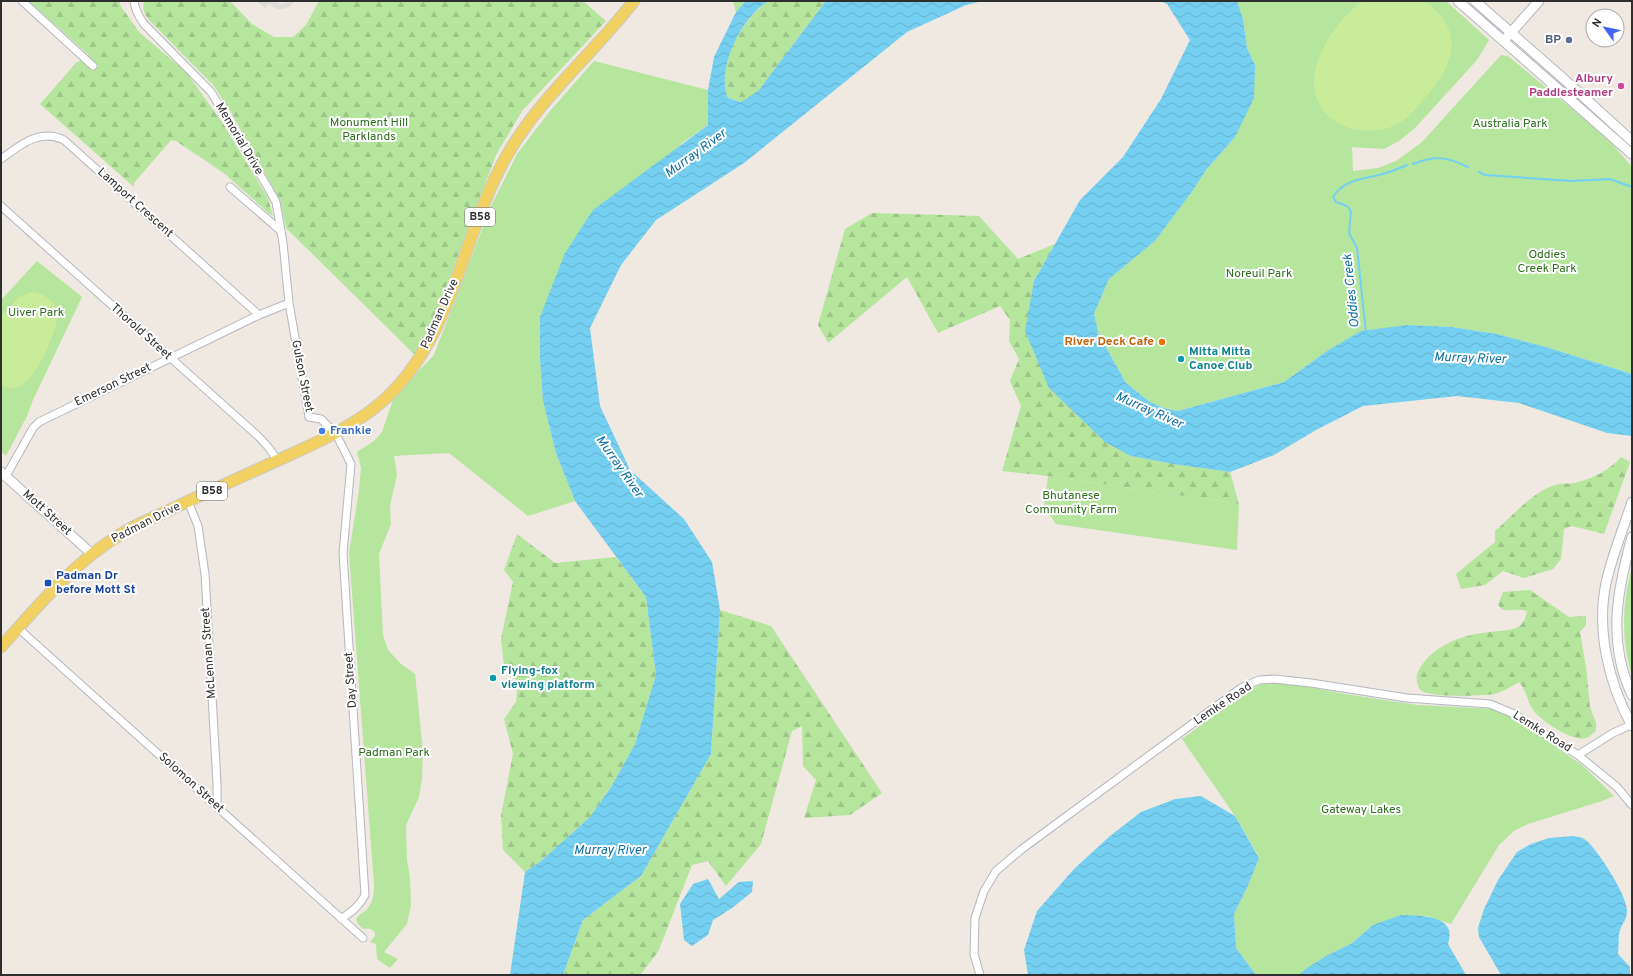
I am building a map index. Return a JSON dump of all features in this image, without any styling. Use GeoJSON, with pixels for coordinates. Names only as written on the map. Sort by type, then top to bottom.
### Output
{"type":"FeatureCollection","features":[{"type":"Feature","properties":{"kind":"main road","name":"Padman Drive"},"geometry":{"type":"LineString","coordinates":[[1,647],[61,581],[92,554],[121,534],[336,434],[382,401],[403,381],[420,358],[438,325],[490,190],[513,145],[545,102],[608,33],[634,1]]}},
{"type":"Feature","properties":{"kind":"main road"},"geometry":{"type":"LineString","coordinates":[[1458,1],[1632,154]]}},
{"type":"Feature","properties":{"kind":"main road"},"geometry":{"type":"LineString","coordinates":[[1475,1],[1632,141]]}},
{"type":"Feature","properties":{"kind":"main road"},"geometry":{"type":"LineString","coordinates":[[1503,41],[1539,1]]}},
{"type":"Feature","properties":{"kind":"main road","name":"Mott Street"},"geometry":{"type":"LineString","coordinates":[[4,474],[92,554]]}},
{"type":"Feature","properties":{"kind":"main road"},"geometry":{"type":"LineString","coordinates":[[1632,502],[1606,584],[1603,602],[1603,628],[1610,670],[1617,694],[1632,725]]}},
{"type":"Feature","properties":{"kind":"main road"},"geometry":{"type":"LineString","coordinates":[[1632,537],[1618,593],[1617,627],[1622,666],[1632,695]]}},
{"type":"Feature","properties":{"kind":"street"},"geometry":{"type":"LineString","coordinates":[[22,1],[93,66]]}},
{"type":"Feature","properties":{"kind":"street","name":"Memorial Drive"},"geometry":{"type":"LineString","coordinates":[[134,1],[138,16],[144,24],[196,76],[218,103],[273,196],[280,217],[289,303]]}},
{"type":"Feature","properties":{"kind":"street","name":"Lamport Crescent"},"geometry":{"type":"LineString","coordinates":[[1,159],[18,146],[38,137],[52,135],[64,140],[259,315]]}},
{"type":"Feature","properties":{"kind":"street"},"geometry":{"type":"LineString","coordinates":[[230,187],[281,231]]}},
{"type":"Feature","properties":{"kind":"street","name":"Thorold Street"},"geometry":{"type":"LineString","coordinates":[[1,206],[259,437],[278,461]]}},
{"type":"Feature","properties":{"kind":"street","name":"Gulson Street"},"geometry":{"type":"LineString","coordinates":[[289,303],[309,417],[321,419],[336,434]]}},
{"type":"Feature","properties":{"kind":"street","name":"Emerson Street"},"geometry":{"type":"LineString","coordinates":[[4,474],[30,431],[39,422],[259,315],[289,303]]}},
{"type":"Feature","properties":{"kind":"street","name":"Day Street"},"geometry":{"type":"LineString","coordinates":[[336,434],[351,464],[343,553],[365,895],[355,910],[341,919]]}},
{"type":"Feature","properties":{"kind":"street","name":"McLennan Street"},"geometry":{"type":"LineString","coordinates":[[188,502],[198,526],[205,574],[218,783],[217,807]]}},
{"type":"Feature","properties":{"kind":"street","name":"Solomon Street"},"geometry":{"type":"LineString","coordinates":[[18,628],[363,938]]}},
{"type":"Feature","properties":{"kind":"street","name":"Lemke Road"},"geometry":{"type":"LineString","coordinates":[[980,975],[974,954],[975,918],[984,891],[996,871],[1022,849],[1139,762],[1241,688],[1259,680],[1274,679],[1311,682],[1407,698],[1490,704],[1514,714],[1578,755],[1612,732],[1632,725]]}},
{"type":"Feature","properties":{"kind":"street"},"geometry":{"type":"LineString","coordinates":[[1578,755],[1617,787],[1632,805]]}},
{"type":"Feature","properties":{"kind":"green space"},"geometry":{"type":"Polygon","coordinates":[[[28,1],[120,1],[120,5],[139,32],[186,72],[222,122],[268,198],[273,217],[225,174],[176,141],[171,140],[134,183],[134,187],[40,104],[76,63],[89,55],[28,1]]]}},
{"type":"Feature","properties":{"kind":"green space","name":"Monument Hill Parklands"},"geometry":{"type":"Polygon","coordinates":[[[145,1],[230,1],[252,24],[274,37],[293,37],[306,25],[319,1],[583,1],[606,21],[522,111],[496,155],[439,306],[415,355],[286,228],[280,200],[229,109],[213,85],[148,19],[143,6],[145,1]]]}},
{"type":"Feature","properties":{"kind":"green space"},"geometry":{"type":"Polygon","coordinates":[[[733,1],[746,1],[736,12],[733,1]]]}},
{"type":"Feature","properties":{"kind":"green space"},"geometry":{"type":"Polygon","coordinates":[[[769,1],[826,1],[758,91],[742,102],[728,98],[725,86],[725,73],[728,59],[734,44],[741,30],[750,18],[759,8],[769,1]]]}},
{"type":"Feature","properties":{"kind":"green space"},"geometry":{"type":"Polygon","coordinates":[[[1237,1],[1446,1],[1489,40],[1477,60],[1415,128],[1399,141],[1384,149],[1352,147],[1353,171],[1378,168],[1396,161],[1422,142],[1501,55],[1508,56],[1606,137],[1632,167],[1632,374],[1546,347],[1497,334],[1452,327],[1407,325],[1327,351],[1284,382],[1178,411],[1164,408],[1150,402],[1126,383],[1099,335],[1094,314],[1109,279],[1155,241],[1191,193],[1206,170],[1235,137],[1255,65],[1247,48],[1243,19],[1237,1]]]}},
{"type":"Feature","properties":{"kind":"green space"},"geometry":{"type":"Polygon","coordinates":[[[1363,1],[1424,1],[1434,8],[1442,17],[1448,28],[1451,40],[1449,61],[1431,91],[1408,117],[1393,126],[1376,130],[1356,130],[1338,123],[1323,110],[1315,94],[1314,77],[1318,60],[1326,42],[1337,26],[1363,1]]]}},
{"type":"Feature","properties":{"kind":"green space","name":"Padman Park"},"geometry":{"type":"Polygon","coordinates":[[[594,61],[708,90],[708,125],[682,143],[540,317],[540,360],[543,401],[556,453],[575,501],[528,516],[449,453],[394,456],[397,475],[390,505],[391,524],[379,554],[383,635],[388,650],[400,663],[415,674],[423,751],[422,778],[419,797],[406,825],[411,905],[407,924],[384,952],[398,959],[390,968],[377,959],[376,944],[370,942],[375,936],[373,930],[367,928],[363,929],[358,924],[356,919],[370,906],[374,891],[349,553],[361,468],[357,452],[374,441],[382,432],[394,397],[434,355],[491,206],[517,154],[550,111],[594,61]]]}},
{"type":"Feature","properties":{"kind":"green space"},"geometry":{"type":"Polygon","coordinates":[[[872,213],[979,216],[1018,259],[1055,244],[1034,281],[1131,456],[1230,472],[1239,504],[1048,476],[1002,471],[1021,406],[1010,381],[1019,359],[1009,341],[1010,320],[1000,306],[938,333],[907,277],[828,343],[818,325],[845,229],[872,213]]]}},
{"type":"Feature","properties":{"kind":"green space","name":"Uiver Park"},"geometry":{"type":"Polygon","coordinates":[[[37,261],[82,297],[33,400],[27,416],[6,456],[1,451],[1,300],[37,261]]]}},
{"type":"Feature","properties":{"kind":"green space"},"geometry":{"type":"Polygon","coordinates":[[[31,292],[47,297],[54,303],[59,311],[53,334],[40,363],[32,375],[22,384],[12,388],[1,385],[1,317],[19,297],[31,292]]]}},
{"type":"Feature","properties":{"kind":"green space"},"geometry":{"type":"Polygon","coordinates":[[[1621,457],[1630,462],[1604,534],[1572,526],[1564,529],[1561,559],[1553,569],[1524,578],[1503,571],[1485,585],[1461,589],[1456,574],[1495,542],[1495,531],[1531,498],[1547,488],[1557,484],[1574,483],[1594,477],[1611,466],[1621,457]]]}},
{"type":"Feature","properties":{"kind":"green space","name":"Bhutanese Community Farm"},"geometry":{"type":"Polygon","coordinates":[[[1048,476],[1239,504],[1237,550],[1056,524],[1044,507],[1048,476]]]}},
{"type":"Feature","properties":{"kind":"green space"},"geometry":{"type":"Polygon","coordinates":[[[517,534],[555,563],[616,557],[646,597],[656,675],[635,744],[611,787],[590,817],[541,861],[525,872],[503,850],[501,815],[513,754],[504,719],[516,702],[518,682],[504,666],[501,639],[513,582],[504,570],[517,534]]]}},
{"type":"Feature","properties":{"kind":"green space"},"geometry":{"type":"Polygon","coordinates":[[[1632,568],[1632,675],[1626,649],[1624,622],[1626,594],[1632,568]]]}},
{"type":"Feature","properties":{"kind":"green space"},"geometry":{"type":"Polygon","coordinates":[[[1530,590],[1569,617],[1586,616],[1586,625],[1580,632],[1586,667],[1590,707],[1596,723],[1596,731],[1590,736],[1581,739],[1566,734],[1550,725],[1533,710],[1524,689],[1519,682],[1495,694],[1469,696],[1436,695],[1422,691],[1418,685],[1418,672],[1423,663],[1430,655],[1448,643],[1468,636],[1510,630],[1521,625],[1525,619],[1527,611],[1503,610],[1498,605],[1503,592],[1530,590]]]}},
{"type":"Feature","properties":{"kind":"green space"},"geometry":{"type":"Polygon","coordinates":[[[720,610],[771,626],[882,793],[850,815],[804,818],[816,780],[803,766],[802,726],[792,731],[761,844],[726,886],[708,861],[692,865],[658,952],[640,975],[563,975],[583,920],[641,876],[711,754],[720,610]]]}},
{"type":"Feature","properties":{"kind":"green space","name":"Gateway Lakes"},"geometry":{"type":"Polygon","coordinates":[[[1282,682],[1345,694],[1418,705],[1497,709],[1510,714],[1582,765],[1614,796],[1528,824],[1514,831],[1499,845],[1451,924],[1427,916],[1373,925],[1352,943],[1326,956],[1304,970],[1299,975],[1256,975],[1236,948],[1234,914],[1247,888],[1259,857],[1235,816],[1182,739],[1248,690],[1265,683],[1282,682]]]}},
{"type":"Feature","properties":{"kind":"shaded area"},"geometry":{"type":"Polygon","coordinates":[[[256,1],[274,1],[283,4],[290,1],[296,1],[289,7],[277,9],[269,4],[265,8],[256,1]]]}},
{"type":"Feature","properties":{"kind":"water","name":"Murray River"},"geometry":{"type":"Polygon","coordinates":[[[746,1],[769,1],[759,8],[741,30],[728,58],[725,73],[725,86],[728,98],[741,102],[758,91],[826,1],[983,1],[966,5],[907,32],[744,163],[656,220],[621,265],[590,328],[600,406],[630,470],[684,519],[712,562],[720,610],[711,754],[641,876],[583,920],[563,975],[510,975],[525,872],[541,861],[590,817],[611,787],[635,744],[656,675],[646,597],[575,501],[556,453],[543,401],[540,360],[540,317],[565,253],[593,210],[708,125],[708,90],[714,57],[736,12],[746,1]]]}},
{"type":"Feature","properties":{"kind":"water","name":"Murray River"},"geometry":{"type":"Polygon","coordinates":[[[1160,1],[1237,1],[1243,19],[1247,48],[1255,65],[1254,98],[1235,137],[1206,170],[1191,193],[1155,241],[1109,279],[1094,314],[1099,335],[1126,383],[1150,402],[1164,408],[1178,411],[1284,382],[1327,351],[1361,331],[1407,325],[1452,327],[1497,334],[1546,347],[1632,374],[1632,436],[1607,433],[1519,403],[1457,396],[1363,406],[1316,430],[1274,455],[1230,472],[1131,456],[1105,442],[1049,388],[1025,331],[1034,281],[1080,200],[1123,157],[1161,99],[1190,40],[1167,4],[1160,1]]]}},
{"type":"Feature","properties":{"kind":"water"},"geometry":{"type":"Polygon","coordinates":[[[1201,796],[1235,816],[1259,858],[1247,888],[1234,914],[1236,948],[1256,975],[1028,975],[1024,950],[1037,911],[1074,869],[1110,836],[1141,812],[1175,799],[1201,796]]]}},
{"type":"Feature","properties":{"kind":"water"},"geometry":{"type":"Polygon","coordinates":[[[1573,836],[1584,839],[1592,846],[1605,863],[1622,894],[1627,914],[1619,932],[1618,954],[1630,967],[1630,975],[1501,975],[1479,937],[1478,928],[1484,909],[1498,880],[1517,852],[1531,844],[1549,838],[1573,836]]]}},
{"type":"Feature","properties":{"kind":"water"},"geometry":{"type":"Polygon","coordinates":[[[708,879],[719,899],[739,882],[753,881],[752,892],[732,908],[713,920],[708,935],[692,946],[684,940],[680,904],[693,884],[708,879]]]}},
{"type":"Feature","properties":{"kind":"water"},"geometry":{"type":"Polygon","coordinates":[[[1401,915],[1433,918],[1445,923],[1450,936],[1448,944],[1466,975],[1299,975],[1304,970],[1326,956],[1352,943],[1373,925],[1401,915]]]}},
{"type":"Feature","properties":{"kind":"waterway","name":"Oddies Creek"},"geometry":{"type":"LineString","coordinates":[[1413,164],[1428,159],[1441,158],[1448,159],[1468,167]]}},
{"type":"Feature","properties":{"kind":"waterway","name":"Oddies Creek"},"geometry":{"type":"LineString","coordinates":[[1366,333],[1357,248],[1349,233],[1351,211],[1347,206],[1336,202],[1333,197],[1343,186],[1357,180],[1379,175],[1407,165]]}},
{"type":"Feature","properties":{"kind":"waterway","name":"Oddies Creek"},"geometry":{"type":"LineString","coordinates":[[1479,172],[1485,175],[1571,181],[1610,179],[1632,187]]}},
{"type":"Feature","properties":{"kind":"place","name":"BP"},"geometry":{"type":"Point","coordinates":[1569,40]}},
{"type":"Feature","properties":{"kind":"place","name":"Albury Paddlesteamer"},"geometry":{"type":"Point","coordinates":[1621,86]}},
{"type":"Feature","properties":{"kind":"place","name":"River Deck Cafe"},"geometry":{"type":"Point","coordinates":[1162,342]}},
{"type":"Feature","properties":{"kind":"place","name":"Mitta Mitta Canoe Club"},"geometry":{"type":"Point","coordinates":[1181,359]}},
{"type":"Feature","properties":{"kind":"place","name":"Frankie"},"geometry":{"type":"Point","coordinates":[322,431]}},
{"type":"Feature","properties":{"kind":"place","name":"Padman Dr before Mott St"},"geometry":{"type":"Point","coordinates":[48,583]}},
{"type":"Feature","properties":{"kind":"place","name":"Flying-fox viewing platform"},"geometry":{"type":"Point","coordinates":[493,678]}},
{"type":"Feature","properties":{"kind":"park label","name":"Australia Park"},"geometry":{"type":"Point","coordinates":[1510,124]}},
{"type":"Feature","properties":{"kind":"park label","name":"Oddies Creek Park"},"geometry":{"type":"Point","coordinates":[1547,262]}},
{"type":"Feature","properties":{"kind":"park label","name":"Noreuil Park"},"geometry":{"type":"Point","coordinates":[1259,274]}}]}
